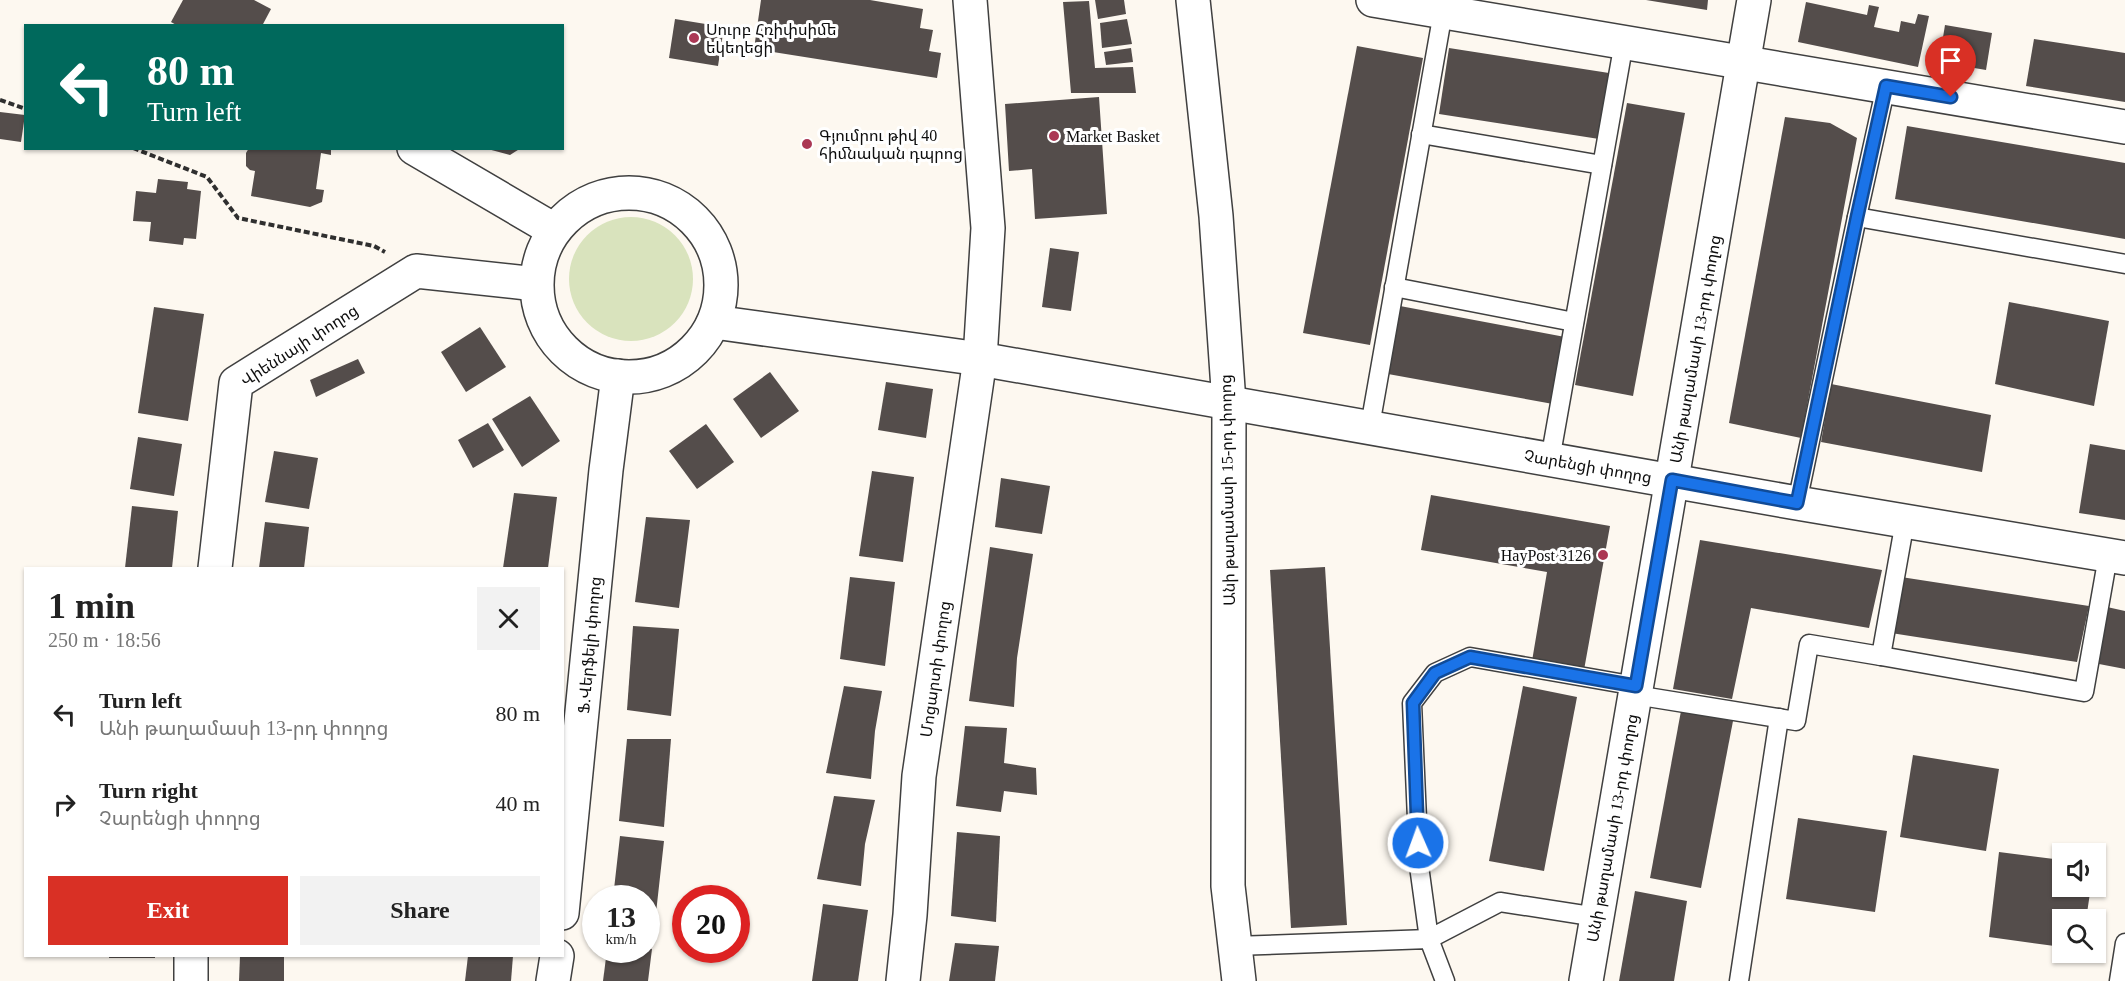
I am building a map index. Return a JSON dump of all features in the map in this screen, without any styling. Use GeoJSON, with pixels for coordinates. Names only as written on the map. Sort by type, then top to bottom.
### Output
{"type":"FeatureCollection","features":[{"type":"Feature","properties":{"kind":"street","name":"Մոցարտի փողոց"},"geometry":{"type":"LineString","coordinates":[[903,981],[910,915],[919,776],[980,359],[988,228],[970,0]]}},
{"type":"Feature","properties":{"kind":"street","name":"Անի թաղամասի 15-րդ փողոց"},"geometry":{"type":"LineString","coordinates":[[1193,0],[1216,216],[1229,403],[1228,886],[1239,981]]}},
{"type":"Feature","properties":{"kind":"street"},"geometry":{"type":"LineString","coordinates":[[1373,0],[2125,127]]}},
{"type":"Feature","properties":{"kind":"street","name":"Անի թաղամասի 13-րդ փողոց"},"geometry":{"type":"LineString","coordinates":[[1586,981],[1755,0]]}},
{"type":"Feature","properties":{"kind":"street"},"geometry":{"type":"LineString","coordinates":[[417,150],[554,230]]}},
{"type":"Feature","properties":{"kind":"street"},"geometry":{"type":"LineString","coordinates":[[633,192],[662,198],[688,213],[708,236],[720,262],[722,292],[714,322],[698,346],[675,365],[648,375],[618,376],[592,369],[569,355],[551,335],[540,311],[536,284],[541,255],[554,230],[576,209],[603,196],[633,192]]}},
{"type":"Feature","properties":{"kind":"street"},"geometry":{"type":"LineString","coordinates":[[416,271],[536,284]]}},
{"type":"Feature","properties":{"kind":"street","name":"Վիեննայի փողոց"},"geometry":{"type":"LineString","coordinates":[[215,567],[236,383],[416,271]]}},
{"type":"Feature","properties":{"kind":"street","name":"Չարենցի փողոց"},"geometry":{"type":"LineString","coordinates":[[714,322],[980,359],[2116,557]]}},
{"type":"Feature","properties":{"kind":"street","name":"Ֆ.Վերֆելի փողոց"},"geometry":{"type":"LineString","coordinates":[[564,893],[606,470],[618,376]]}},
{"type":"Feature","properties":{"kind":"street"},"geometry":{"type":"LineString","coordinates":[[191,957],[191,981]]}},
{"type":"Feature","properties":{"kind":"street"},"geometry":{"type":"LineString","coordinates":[[553,981],[557,957]]}},
{"type":"Feature","properties":{"kind":"lane"},"geometry":{"type":"LineString","coordinates":[[1370,426],[1443,12]]}},
{"type":"Feature","properties":{"kind":"lane"},"geometry":{"type":"LineString","coordinates":[[1550,460],[1624,42]]}},
{"type":"Feature","properties":{"kind":"lane"},"geometry":{"type":"LineString","coordinates":[[1797,503],[1886,86]]}},
{"type":"Feature","properties":{"kind":"lane"},"geometry":{"type":"LineString","coordinates":[[1421,134],[1602,165]]}},
{"type":"Feature","properties":{"kind":"lane"},"geometry":{"type":"LineString","coordinates":[[1857,217],[2125,264]]}},
{"type":"Feature","properties":{"kind":"lane"},"geometry":{"type":"LineString","coordinates":[[1394,287],[1574,322]]}},
{"type":"Feature","properties":{"kind":"lane"},"geometry":{"type":"LineString","coordinates":[[1881,656],[1905,521]]}},
{"type":"Feature","properties":{"kind":"lane"},"geometry":{"type":"LineString","coordinates":[[1445,981],[1429,939],[1419,866],[1413,703],[1435,673],[1470,657],[1796,721],[1809,644],[2085,692],[2116,557]]}},
{"type":"Feature","properties":{"kind":"lane"},"geometry":{"type":"LineString","coordinates":[[1739,981],[1779,718]]}},
{"type":"Feature","properties":{"kind":"lane"},"geometry":{"type":"LineString","coordinates":[[1234,946],[1429,939],[1500,902],[1597,917]]}},
{"type":"Feature","properties":{"kind":"lane"},"geometry":{"type":"LineString","coordinates":[[2119,981],[2125,943]]}},
{"type":"Feature","properties":{"kind":"path"},"geometry":{"type":"LineString","coordinates":[[0,100],[24,108]]}},
{"type":"Feature","properties":{"kind":"path"},"geometry":{"type":"LineString","coordinates":[[139,150],[207,177],[238,218],[374,246],[416,271]]}},
{"type":"Feature","properties":{"kind":"green space"},"geometry":{"type":"Polygon","coordinates":[[[631,217],[655,222],[675,235],[688,255],[693,279],[688,303],[675,323],[655,336],[631,341],[607,336],[587,323],[574,303],[569,279],[574,255],[587,235],[607,222],[631,217]]]}},
{"type":"Feature","properties":{"kind":"building"},"geometry":{"type":"Polygon","coordinates":[[[183,0],[254,0],[271,9],[263,24],[174,24],[171,22],[183,0]]]}},
{"type":"Feature","properties":{"kind":"building"},"geometry":{"type":"Polygon","coordinates":[[[761,0],[870,0],[923,9],[920,28],[933,30],[929,51],[941,53],[937,78],[754,49],[761,0]]]}},
{"type":"Feature","properties":{"kind":"building"},"geometry":{"type":"Polygon","coordinates":[[[1095,0],[1124,0],[1126,14],[1098,19],[1095,0]]]}},
{"type":"Feature","properties":{"kind":"building"},"geometry":{"type":"Polygon","coordinates":[[[1646,0],[1708,0],[1707,10],[1646,0]]]}},
{"type":"Feature","properties":{"kind":"building","name":"Market Basket"},"geometry":{"type":"Polygon","coordinates":[[[1089,1],[1095,68],[1133,67],[1136,93],[1071,93],[1063,2],[1089,1]]]}},
{"type":"Feature","properties":{"kind":"building"},"geometry":{"type":"Polygon","coordinates":[[[1806,2],[1867,15],[1869,5],[1879,7],[1874,27],[1899,32],[1901,21],[1915,24],[1918,14],[1929,16],[1918,67],[1798,42],[1806,2]]]}},
{"type":"Feature","properties":{"kind":"building"},"geometry":{"type":"Polygon","coordinates":[[[675,19],[724,27],[718,66],[669,58],[675,19]]]}},
{"type":"Feature","properties":{"kind":"building"},"geometry":{"type":"Polygon","coordinates":[[[1127,19],[1132,44],[1102,48],[1100,23],[1127,19]]]}},
{"type":"Feature","properties":{"kind":"building"},"geometry":{"type":"Polygon","coordinates":[[[1945,25],[1992,33],[1986,70],[1939,62],[1945,25]]]}},
{"type":"Feature","properties":{"kind":"building"},"geometry":{"type":"Polygon","coordinates":[[[2034,39],[2125,53],[2125,102],[2026,86],[2034,39]]]}},
{"type":"Feature","properties":{"kind":"building"},"geometry":{"type":"Polygon","coordinates":[[[1357,46],[1423,58],[1370,345],[1303,333],[1357,46]]]}},
{"type":"Feature","properties":{"kind":"building"},"geometry":{"type":"Polygon","coordinates":[[[1131,48],[1133,62],[1106,65],[1104,52],[1131,48]]]}},
{"type":"Feature","properties":{"kind":"building"},"geometry":{"type":"Polygon","coordinates":[[[1449,48],[1609,73],[1599,139],[1439,114],[1449,48]]]}},
{"type":"Feature","properties":{"kind":"building","name":"Market Basket"},"geometry":{"type":"Polygon","coordinates":[[[1099,97],[1107,214],[1035,219],[1032,169],[1009,171],[1005,104],[1099,97]]]}},
{"type":"Feature","properties":{"kind":"building"},"geometry":{"type":"Polygon","coordinates":[[[1627,103],[1685,113],[1633,396],[1575,385],[1627,103]]]}},
{"type":"Feature","properties":{"kind":"building"},"geometry":{"type":"Polygon","coordinates":[[[0,112],[24,115],[21,142],[0,139],[0,112]]]}},
{"type":"Feature","properties":{"kind":"building"},"geometry":{"type":"Polygon","coordinates":[[[1785,117],[1830,123],[1857,138],[1801,438],[1729,423],[1785,117]]]}},
{"type":"Feature","properties":{"kind":"building"},"geometry":{"type":"Polygon","coordinates":[[[1907,126],[2125,163],[2125,239],[1895,199],[1907,126]]]}},
{"type":"Feature","properties":{"kind":"building"},"geometry":{"type":"Polygon","coordinates":[[[248,150],[331,150],[331,155],[321,153],[316,189],[324,190],[322,202],[310,207],[251,196],[255,171],[246,166],[248,150]]]}},
{"type":"Feature","properties":{"kind":"building"},"geometry":{"type":"Polygon","coordinates":[[[491,150],[518,150],[510,155],[491,150]]]}},
{"type":"Feature","properties":{"kind":"building"},"geometry":{"type":"Polygon","coordinates":[[[158,179],[188,182],[187,189],[201,191],[196,239],[184,238],[183,245],[149,241],[151,222],[133,221],[136,191],[156,193],[158,179]]]}},
{"type":"Feature","properties":{"kind":"building"},"geometry":{"type":"Polygon","coordinates":[[[1050,248],[1079,252],[1071,311],[1042,307],[1050,248]]]}},
{"type":"Feature","properties":{"kind":"building"},"geometry":{"type":"Polygon","coordinates":[[[2009,302],[2109,321],[2094,406],[1995,384],[2009,302]]]}},
{"type":"Feature","properties":{"kind":"building"},"geometry":{"type":"Polygon","coordinates":[[[1400,306],[1565,337],[1553,404],[1388,374],[1400,306]]]}},
{"type":"Feature","properties":{"kind":"building"},"geometry":{"type":"Polygon","coordinates":[[[154,307],[204,314],[188,421],[138,413],[154,307]]]}},
{"type":"Feature","properties":{"kind":"building"},"geometry":{"type":"Polygon","coordinates":[[[480,327],[506,367],[466,392],[441,352],[480,327]]]}},
{"type":"Feature","properties":{"kind":"building"},"geometry":{"type":"Polygon","coordinates":[[[358,359],[365,373],[316,397],[310,380],[358,359]]]}},
{"type":"Feature","properties":{"kind":"building"},"geometry":{"type":"Polygon","coordinates":[[[770,372],[799,411],[761,438],[733,399],[770,372]]]}},
{"type":"Feature","properties":{"kind":"building"},"geometry":{"type":"Polygon","coordinates":[[[886,382],[933,389],[926,438],[878,430],[886,382]]]}},
{"type":"Feature","properties":{"kind":"building"},"geometry":{"type":"Polygon","coordinates":[[[1831,384],[1991,415],[1982,472],[1821,442],[1831,384]]]}},
{"type":"Feature","properties":{"kind":"building"},"geometry":{"type":"Polygon","coordinates":[[[530,396],[560,441],[522,467],[492,419],[530,396]]]}},
{"type":"Feature","properties":{"kind":"building"},"geometry":{"type":"Polygon","coordinates":[[[488,423],[504,450],[473,468],[458,440],[488,423]]]}},
{"type":"Feature","properties":{"kind":"building"},"geometry":{"type":"Polygon","coordinates":[[[706,424],[734,462],[697,489],[669,451],[706,424]]]}},
{"type":"Feature","properties":{"kind":"building"},"geometry":{"type":"Polygon","coordinates":[[[138,437],[182,444],[174,496],[130,489],[138,437]]]}},
{"type":"Feature","properties":{"kind":"building"},"geometry":{"type":"Polygon","coordinates":[[[2090,444],[2125,450],[2125,520],[2079,513],[2090,444]]]}},
{"type":"Feature","properties":{"kind":"building"},"geometry":{"type":"Polygon","coordinates":[[[274,451],[318,458],[309,509],[265,502],[274,451]]]}},
{"type":"Feature","properties":{"kind":"building"},"geometry":{"type":"Polygon","coordinates":[[[872,471],[914,477],[903,562],[859,556],[872,471]]]}},
{"type":"Feature","properties":{"kind":"building"},"geometry":{"type":"Polygon","coordinates":[[[1001,478],[1050,486],[1042,534],[995,527],[1001,478]]]}},
{"type":"Feature","properties":{"kind":"building"},"geometry":{"type":"Polygon","coordinates":[[[514,493],[557,497],[548,567],[503,567],[514,493]]]}},
{"type":"Feature","properties":{"kind":"building"},"geometry":{"type":"Polygon","coordinates":[[[1431,495],[1610,526],[1584,670],[1532,661],[1547,572],[1421,550],[1431,495]]]}},
{"type":"Feature","properties":{"kind":"building"},"geometry":{"type":"Polygon","coordinates":[[[132,506],[178,511],[172,567],[125,567],[132,506]]]}},
{"type":"Feature","properties":{"kind":"building"},"geometry":{"type":"Polygon","coordinates":[[[646,517],[690,520],[679,608],[635,602],[646,517]]]}},
{"type":"Feature","properties":{"kind":"building"},"geometry":{"type":"Polygon","coordinates":[[[265,522],[309,527],[304,567],[259,567],[265,522]]]}},
{"type":"Feature","properties":{"kind":"building"},"geometry":{"type":"Polygon","coordinates":[[[1700,540],[1882,570],[1869,628],[1751,608],[1732,699],[1673,689],[1700,540]]]}},
{"type":"Feature","properties":{"kind":"building"},"geometry":{"type":"Polygon","coordinates":[[[990,547],[1033,554],[1017,658],[1014,707],[969,701],[990,547]]]}},
{"type":"Feature","properties":{"kind":"building"},"geometry":{"type":"Polygon","coordinates":[[[1325,567],[1347,925],[1291,928],[1270,570],[1325,567]]]}},
{"type":"Feature","properties":{"kind":"building"},"geometry":{"type":"Polygon","coordinates":[[[850,577],[895,582],[885,666],[840,659],[850,577]]]}},
{"type":"Feature","properties":{"kind":"building"},"geometry":{"type":"Polygon","coordinates":[[[1901,577],[2089,606],[2077,662],[1891,633],[1901,577]]]}},
{"type":"Feature","properties":{"kind":"building"},"geometry":{"type":"Polygon","coordinates":[[[2107,607],[2125,611],[2125,669],[2099,664],[2107,607]]]}},
{"type":"Feature","properties":{"kind":"building"},"geometry":{"type":"Polygon","coordinates":[[[633,626],[679,629],[671,716],[627,710],[633,626]]]}},
{"type":"Feature","properties":{"kind":"building"},"geometry":{"type":"Polygon","coordinates":[[[844,686],[882,691],[875,731],[871,779],[826,773],[844,686]]]}},
{"type":"Feature","properties":{"kind":"building"},"geometry":{"type":"Polygon","coordinates":[[[1523,686],[1577,697],[1544,871],[1489,861],[1523,686]]]}},
{"type":"Feature","properties":{"kind":"building"},"geometry":{"type":"Polygon","coordinates":[[[1681,711],[1733,721],[1701,888],[1650,878],[1681,711]]]}},
{"type":"Feature","properties":{"kind":"building"},"geometry":{"type":"Polygon","coordinates":[[[965,726],[1007,728],[1004,763],[1036,768],[1037,795],[1004,791],[1001,812],[956,806],[965,726]]]}},
{"type":"Feature","properties":{"kind":"building"},"geometry":{"type":"Polygon","coordinates":[[[627,739],[671,739],[664,827],[619,821],[627,739]]]}},
{"type":"Feature","properties":{"kind":"building"},"geometry":{"type":"Polygon","coordinates":[[[1913,755],[1999,769],[1986,851],[1900,837],[1913,755]]]}},
{"type":"Feature","properties":{"kind":"building"},"geometry":{"type":"Polygon","coordinates":[[[834,796],[875,800],[865,844],[861,886],[817,879],[834,796]]]}},
{"type":"Feature","properties":{"kind":"building"},"geometry":{"type":"Polygon","coordinates":[[[1798,818],[1887,831],[1875,912],[1786,899],[1798,818]]]}},
{"type":"Feature","properties":{"kind":"building"},"geometry":{"type":"Polygon","coordinates":[[[957,832],[1000,836],[996,922],[951,916],[957,832]]]}},
{"type":"Feature","properties":{"kind":"building"},"geometry":{"type":"Polygon","coordinates":[[[620,836],[664,841],[659,885],[614,885],[620,836]]]}},
{"type":"Feature","properties":{"kind":"building"},"geometry":{"type":"Polygon","coordinates":[[[1999,852],[2052,859],[2052,897],[2089,897],[2088,909],[2052,909],[2052,946],[1989,937],[1999,852]]]}},
{"type":"Feature","properties":{"kind":"building"},"geometry":{"type":"Polygon","coordinates":[[[1635,891],[1687,901],[1674,981],[1619,981],[1635,891]]]}},
{"type":"Feature","properties":{"kind":"building"},"geometry":{"type":"Polygon","coordinates":[[[823,904],[868,910],[858,981],[812,981],[823,904]]]}},
{"type":"Feature","properties":{"kind":"building"},"geometry":{"type":"Polygon","coordinates":[[[955,943],[999,946],[995,981],[949,981],[955,943]]]}},
{"type":"Feature","properties":{"kind":"building"},"geometry":{"type":"Polygon","coordinates":[[[109,957],[155,957],[155,958],[109,957]]]}},
{"type":"Feature","properties":{"kind":"building"},"geometry":{"type":"Polygon","coordinates":[[[240,957],[284,957],[284,981],[239,981],[240,957]]]}},
{"type":"Feature","properties":{"kind":"building"},"geometry":{"type":"Polygon","coordinates":[[[468,957],[513,957],[511,981],[465,981],[468,957]]]}},
{"type":"Feature","properties":{"kind":"building"},"geometry":{"type":"Polygon","coordinates":[[[605,963],[650,963],[648,981],[603,981],[605,963]]]}},
{"type":"Feature","properties":{"kind":"place","name":"Սուրբ Հռիփսիմե եկեղեցի"},"geometry":{"type":"Point","coordinates":[694,38]}},
{"type":"Feature","properties":{"kind":"place","name":"Market Basket"},"geometry":{"type":"Point","coordinates":[1054,136]}},
{"type":"Feature","properties":{"kind":"place","name":"Գյումրու թիվ 40 հիմնական դպրոց"},"geometry":{"type":"Point","coordinates":[807,144]}},
{"type":"Feature","properties":{"kind":"place","name":"HayPost 3126"},"geometry":{"type":"Point","coordinates":[1603,555]}},
{"type":"Feature","properties":{"kind":"route"},"geometry":{"type":"LineString","coordinates":[[1418,843],[1413,703],[1435,673],[1470,657],[1636,686],[1672,480],[1797,503],[1886,86],[1951,97]]}}]}
